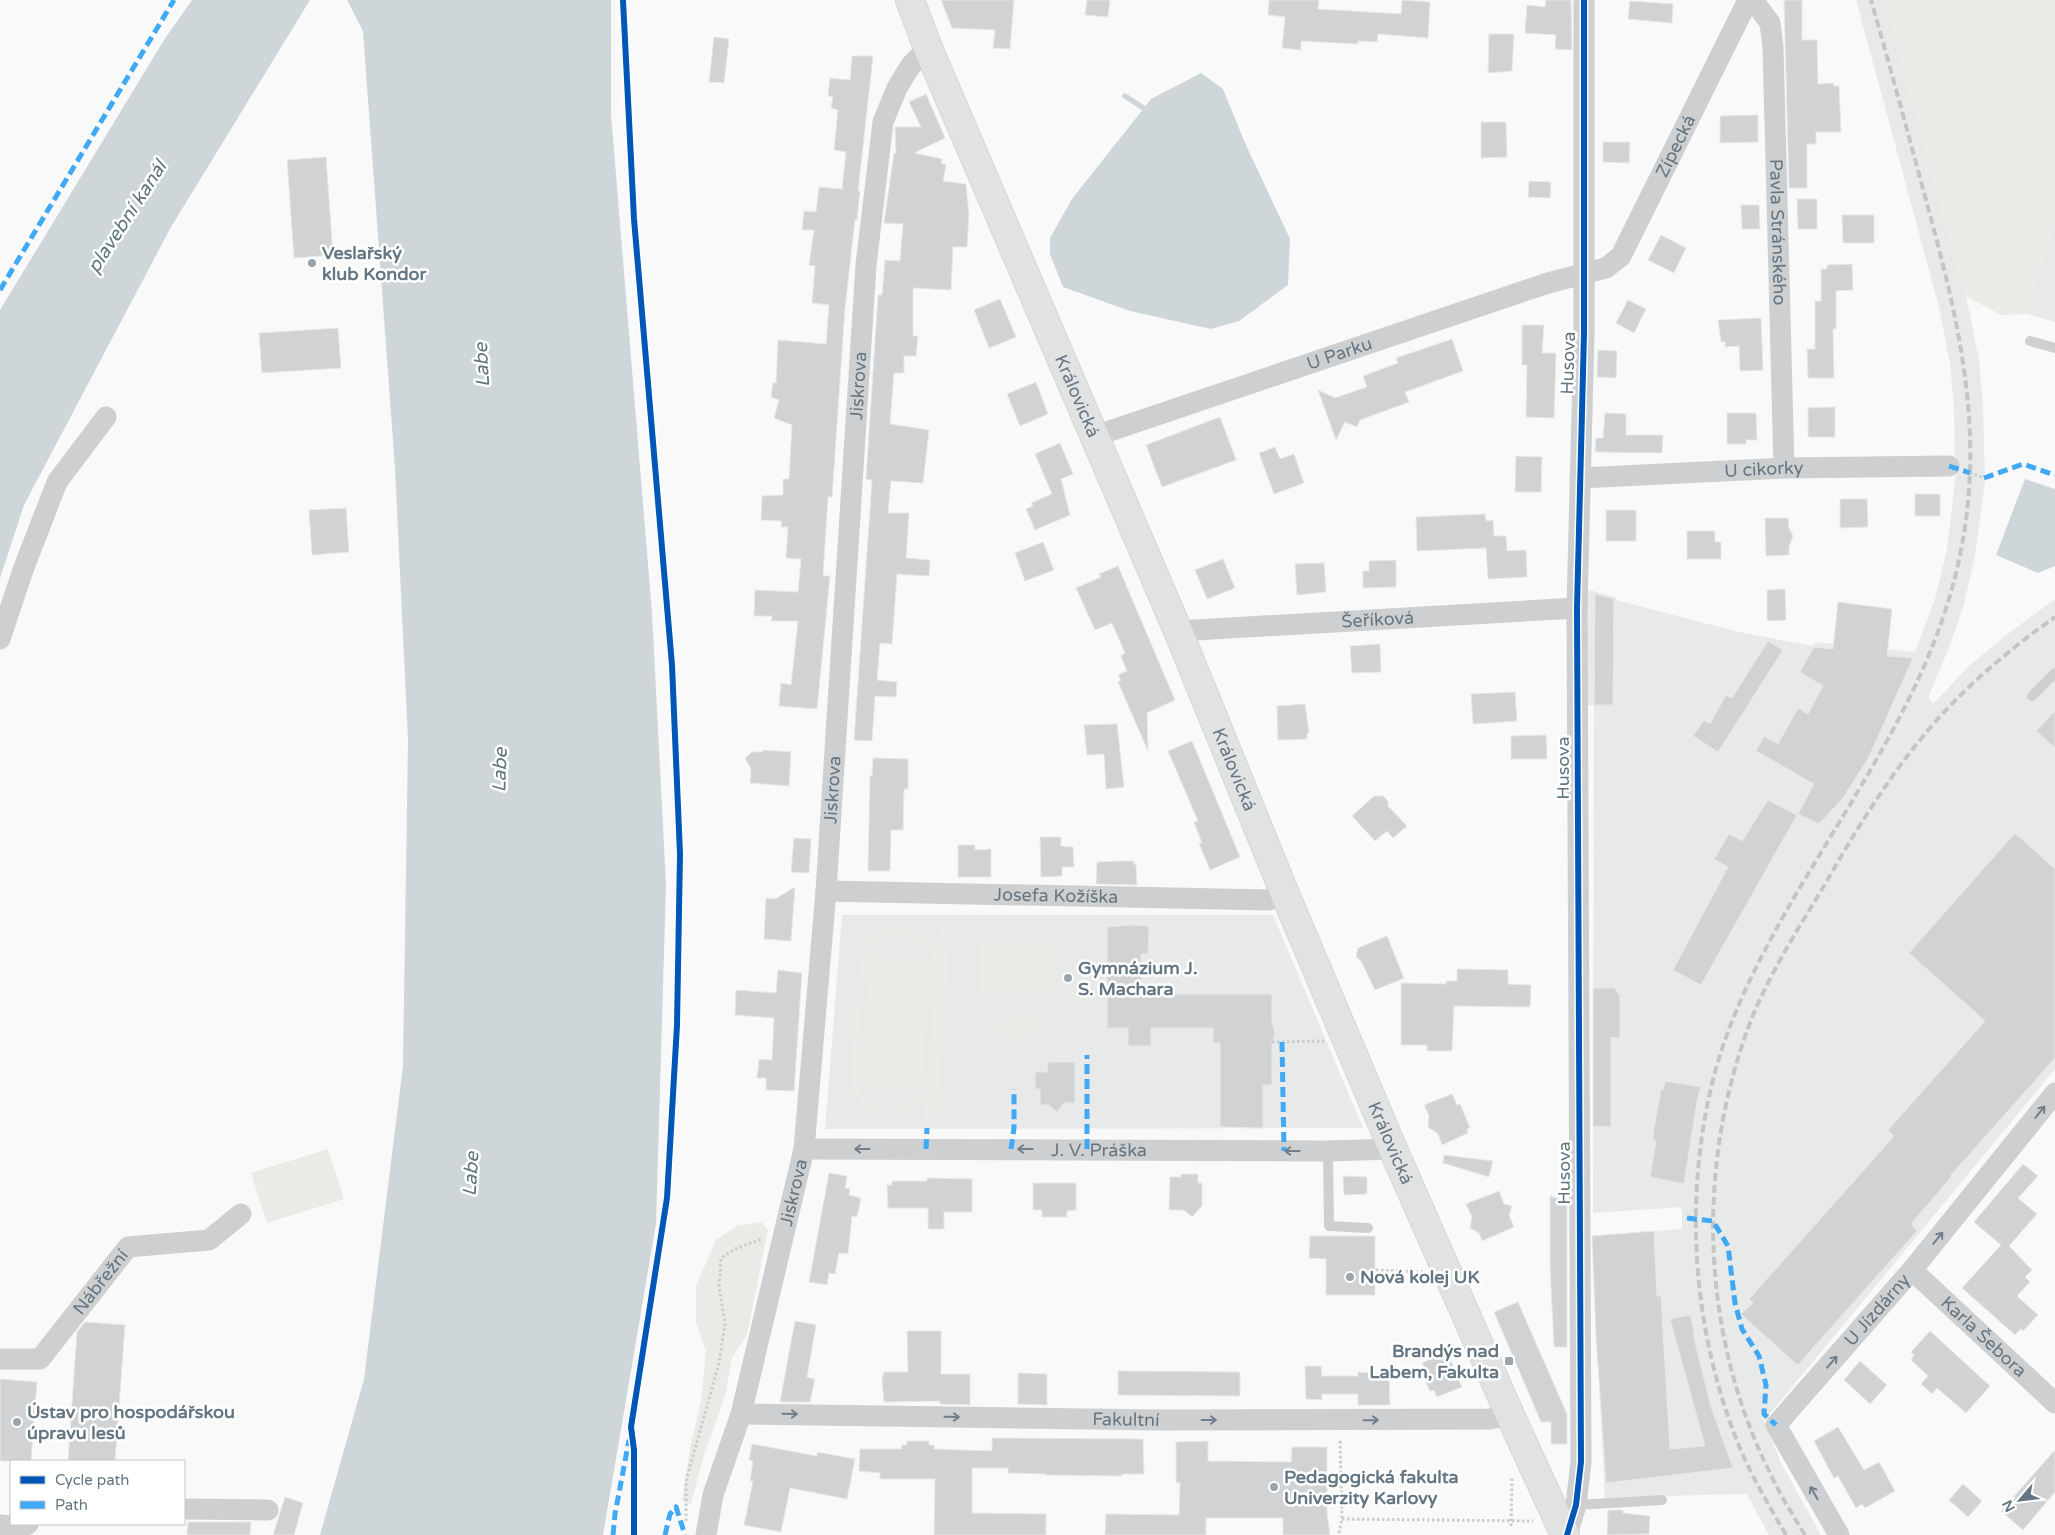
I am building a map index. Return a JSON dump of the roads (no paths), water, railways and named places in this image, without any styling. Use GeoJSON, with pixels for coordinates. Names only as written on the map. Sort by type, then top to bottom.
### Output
{"type":"FeatureCollection","features":[{"type":"Feature","properties":{"kind":"main road","name":"Královická"},"geometry":{"type":"LineString","coordinates":[[910,0],[928,48],[1178,631],[1285,894],[1393,1149],[1510,1416],[1566,1535]]}},
{"type":"Feature","properties":{"kind":"street","name":"Husova"},"geometry":{"type":"LineString","coordinates":[[1566,1535],[1576,1505],[1581,1462],[1577,608],[1584,273],[1584,0]]}},
{"type":"Feature","properties":{"kind":"street","name":"Zípecká"},"geometry":{"type":"LineString","coordinates":[[1584,273],[1606,268],[1621,256],[1748,0]]}},
{"type":"Feature","properties":{"kind":"street","name":"Pavla Stránského"},"geometry":{"type":"LineString","coordinates":[[1753,0],[1770,23],[1773,47],[1784,468]]}},
{"type":"Feature","properties":{"kind":"street","name":"Jiskrova"},"geometry":{"type":"LineString","coordinates":[[706,1535],[713,1495],[741,1414],[804,1149],[826,890],[866,265],[883,122],[911,65],[928,48]]}},
{"type":"Feature","properties":{"kind":"street","name":"U Parku"},"geometry":{"type":"LineString","coordinates":[[1095,436],[1548,283],[1584,273]]}},
{"type":"Feature","properties":{"kind":"street"},"geometry":{"type":"LineString","coordinates":[[0,639],[23,570],[57,482],[106,417]]}},
{"type":"Feature","properties":{"kind":"street","name":"U cikorky"},"geometry":{"type":"LineString","coordinates":[[1580,478],[1784,468],[1949,466]]}},
{"type":"Feature","properties":{"kind":"street","name":"Šeříková"},"geometry":{"type":"LineString","coordinates":[[1178,631],[1577,608]]}},
{"type":"Feature","properties":{"kind":"street","name":"Josefa Kožíška"},"geometry":{"type":"LineString","coordinates":[[826,890],[1269,900],[1285,894]]}},
{"type":"Feature","properties":{"kind":"street","name":"U Jízdárny"},"geometry":{"type":"LineString","coordinates":[[1839,1535],[1776,1425],[1912,1270],[2055,1093]]}},
{"type":"Feature","properties":{"kind":"street","name":"J. V. Práška"},"geometry":{"type":"LineString","coordinates":[[804,1149],[1328,1151],[1393,1149]]}},
{"type":"Feature","properties":{"kind":"street","name":"Nábřežní"},"geometry":{"type":"LineString","coordinates":[[0,1359],[40,1359],[128,1247],[209,1240],[241,1214]]}},
{"type":"Feature","properties":{"kind":"street","name":"Karla Šebora"},"geometry":{"type":"LineString","coordinates":[[1912,1270],[2055,1403]]}},
{"type":"Feature","properties":{"kind":"street","name":"Fakultní"},"geometry":{"type":"LineString","coordinates":[[741,1414],[1160,1420],[1490,1419],[1510,1416]]}},
{"type":"Feature","properties":{"kind":"street"},"geometry":{"type":"LineString","coordinates":[[185,1509],[268,1510]]}},
{"type":"Feature","properties":{"kind":"street"},"geometry":{"type":"LineString","coordinates":[[0,1525],[22,1527],[26,1525]]}},
{"type":"Feature","properties":{"kind":"lane"},"geometry":{"type":"LineString","coordinates":[[2030,340],[2055,348]]}},
{"type":"Feature","properties":{"kind":"lane"},"geometry":{"type":"LineString","coordinates":[[2032,696],[2055,673]]}},
{"type":"Feature","properties":{"kind":"lane"},"geometry":{"type":"LineString","coordinates":[[1328,1151],[1329,1226],[1368,1228]]}},
{"type":"Feature","properties":{"kind":"lane"},"geometry":{"type":"LineString","coordinates":[[1576,1505],[1662,1500]]}},
{"type":"Feature","properties":{"kind":"water","name":"plavební kanál"},"geometry":{"type":"Polygon","coordinates":[[[192,0],[310,0],[171,227],[24,505],[0,578],[0,310],[164,40],[192,0]]]}},
{"type":"Feature","properties":{"kind":"water","name":"Labe"},"geometry":{"type":"Polygon","coordinates":[[[347,0],[611,0],[611,114],[652,613],[666,885],[656,1224],[603,1535],[320,1535],[364,1379],[403,1066],[408,740],[395,468],[363,31],[347,0]]]}},
{"type":"Feature","properties":{"kind":"water"},"geometry":{"type":"Polygon","coordinates":[[[1201,73],[1223,89],[1245,143],[1290,239],[1288,285],[1239,321],[1211,329],[1130,311],[1063,287],[1050,254],[1050,238],[1072,199],[1151,99],[1201,73]]]}},
{"type":"Feature","properties":{"kind":"water"},"geometry":{"type":"Polygon","coordinates":[[[2025,479],[2055,489],[2055,566],[2038,573],[1996,555],[2025,479]]]}},
{"type":"Feature","properties":{"kind":"waterway"},"geometry":{"type":"LineString","coordinates":[[1125,96],[1148,111]]}},
{"type":"Feature","properties":{"kind":"railway"},"geometry":{"type":"LineString","coordinates":[[1786,1535],[1739,1446],[1720,1390],[1709,1345],[1701,1300],[1696,1208],[1705,1116],[1715,1072],[1728,1031],[1754,972],[1784,915],[1888,739],[1932,648],[1949,600],[1961,550],[1968,503],[1969,412],[1956,323],[1935,234],[1871,0]]}},
{"type":"Feature","properties":{"kind":"railway"},"geometry":{"type":"LineString","coordinates":[[1805,1535],[1773,1479],[1746,1417],[1729,1362],[1718,1305],[1713,1247],[1714,1189],[1721,1132],[1733,1075],[1751,1020],[1776,968],[1875,801],[1914,748],[1957,699],[2008,653],[2055,617]]}},
{"type":"Feature","properties":{"kind":"place","name":"Veslařský klub Kondor"},"geometry":{"type":"Point","coordinates":[312,263]}},
{"type":"Feature","properties":{"kind":"place","name":"Gymnázium J. S. Machara"},"geometry":{"type":"Point","coordinates":[1068,978]}},
{"type":"Feature","properties":{"kind":"place","name":"Nová kolej UK"},"geometry":{"type":"Point","coordinates":[1350,1277]}},
{"type":"Feature","properties":{"kind":"place","name":"Brandýs nad Labem, Fakulta"},"geometry":{"type":"Point","coordinates":[1509,1361]}},
{"type":"Feature","properties":{"kind":"place","name":"Ústav pro hospodářskou úpravu lesů"},"geometry":{"type":"Point","coordinates":[17,1422]}},
{"type":"Feature","properties":{"kind":"place","name":"Pedagogická fakulta Univerzity Karlovy"},"geometry":{"type":"Point","coordinates":[1274,1487]}}]}
